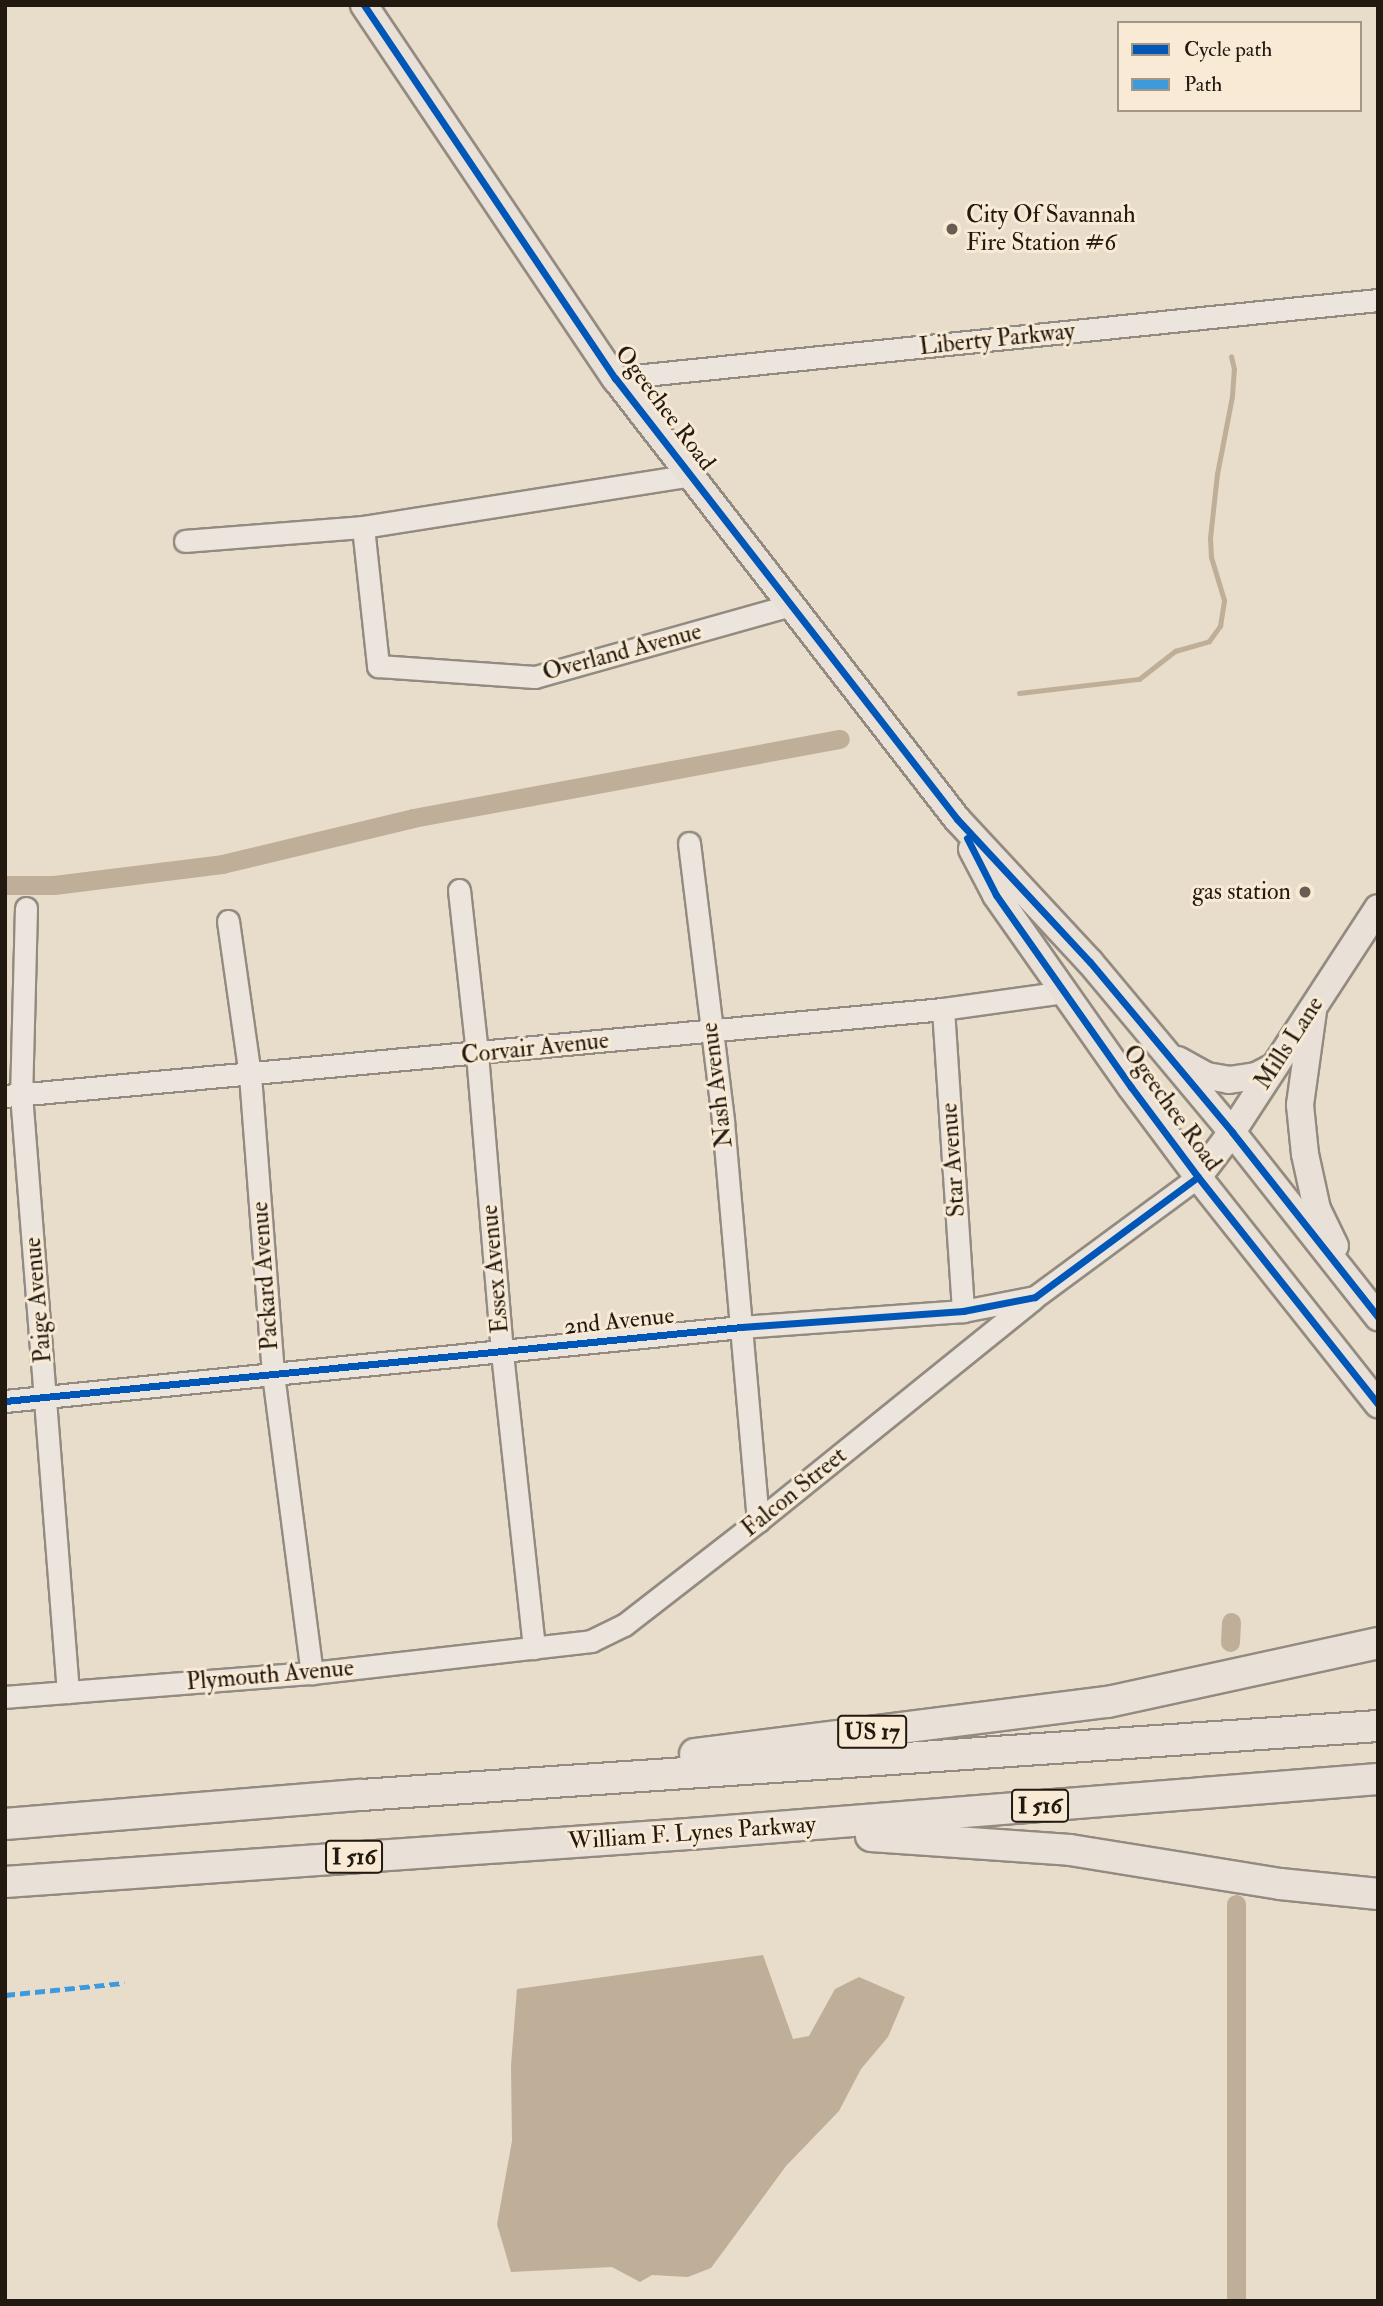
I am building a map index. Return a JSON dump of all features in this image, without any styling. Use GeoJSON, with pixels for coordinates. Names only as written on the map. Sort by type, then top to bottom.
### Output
{"type":"FeatureCollection","features":[{"type":"Feature","properties":{"kind":"highway","name":"US 17"},"geometry":{"type":"LineString","coordinates":[[361,1796],[1108,1703],[1378,1643]]}},
{"type":"Feature","properties":{"kind":"highway","name":"I 516"},"geometry":{"type":"LineString","coordinates":[[5,1824],[361,1796],[1378,1726]]}},
{"type":"Feature","properties":{"kind":"highway","name":"William F. Lynes Parkway"},"geometry":{"type":"LineString","coordinates":[[5,1882],[702,1833],[1378,1779]]}},
{"type":"Feature","properties":{"kind":"highway"},"geometry":{"type":"LineString","coordinates":[[702,1833],[896,1836],[1070,1850],[1280,1884],[1378,1894]]}},
{"type":"Feature","properties":{"kind":"main road","name":"Ogeechee Road"},"geometry":{"type":"LineString","coordinates":[[364,5],[615,378],[957,819],[1090,962],[1232,1132],[1378,1317]]}},
{"type":"Feature","properties":{"kind":"main road","name":"Ogeechee Road"},"geometry":{"type":"LineString","coordinates":[[957,819],[996,895],[1064,992],[1198,1177],[1378,1404]]}},
{"type":"Feature","properties":{"kind":"main road","name":"Mills Lane"},"geometry":{"type":"LineString","coordinates":[[1198,1177],[1232,1132],[1378,908]]}},
{"type":"Feature","properties":{"kind":"main road"},"geometry":{"type":"LineString","coordinates":[[1314,1005],[1300,1105],[1306,1154],[1317,1209],[1355,1289]]}},
{"type":"Feature","properties":{"kind":"main road"},"geometry":{"type":"LineString","coordinates":[[1165,1051],[1207,1076],[1229,1080],[1256,1076],[1274,1067]]}},
{"type":"Feature","properties":{"kind":"street","name":"Liberty Parkway"},"geometry":{"type":"LineString","coordinates":[[615,378],[1378,300]]}},
{"type":"Feature","properties":{"kind":"street"},"geometry":{"type":"LineString","coordinates":[[186,541],[363,527],[692,475]]}},
{"type":"Feature","properties":{"kind":"street","name":"Overland Avenue"},"geometry":{"type":"LineString","coordinates":[[363,527],[378,666],[536,677],[792,605]]}},
{"type":"Feature","properties":{"kind":"street","name":"Nash Avenue"},"geometry":{"type":"LineString","coordinates":[[689,843],[711,1031],[758,1521]]}},
{"type":"Feature","properties":{"kind":"street","name":"Essex Avenue"},"geometry":{"type":"LineString","coordinates":[[459,890],[477,1054],[502,1353],[534,1648]]}},
{"type":"Feature","properties":{"kind":"street","name":"Paige Avenue"},"geometry":{"type":"LineString","coordinates":[[26,908],[13,1095],[47,1397],[68,1692]]}},
{"type":"Feature","properties":{"kind":"street","name":"Packard Avenue"},"geometry":{"type":"LineString","coordinates":[[228,920],[250,1075],[273,1374],[312,1672]]}},
{"type":"Feature","properties":{"kind":"street","name":"Corvair Avenue"},"geometry":{"type":"LineString","coordinates":[[13,1095],[943,1009],[1064,992]]}},
{"type":"Feature","properties":{"kind":"street","name":"Star Avenue"},"geometry":{"type":"LineString","coordinates":[[943,1009],[963,1311]]}},
{"type":"Feature","properties":{"kind":"street","name":"2nd Avenue"},"geometry":{"type":"LineString","coordinates":[[5,1401],[741,1327],[963,1311],[1035,1297],[1198,1177]]}},
{"type":"Feature","properties":{"kind":"street","name":"Falcon Street"},"geometry":{"type":"LineString","coordinates":[[534,1648],[591,1641],[624,1625],[758,1521],[1035,1297]]}},
{"type":"Feature","properties":{"kind":"street","name":"Plymouth Avenue"},"geometry":{"type":"LineString","coordinates":[[5,1698],[312,1672],[534,1648]]}},
{"type":"Feature","properties":{"kind":"shaded area"},"geometry":{"type":"Polygon","coordinates":[[[763,1955],[793,2039],[809,2036],[835,1989],[859,1977],[905,1997],[888,2037],[861,2069],[839,2111],[786,2166],[711,2268],[688,2277],[652,2275],[640,2282],[612,2267],[511,2272],[497,2224],[512,2141],[511,2065],[517,1989],[763,1955]]]}},
{"type":"Feature","properties":{"kind":"waterway"},"geometry":{"type":"LineString","coordinates":[[1019,693],[1139,679],[1175,651],[1209,641],[1220,626],[1224,600],[1211,557],[1210,538],[1217,474],[1232,396],[1234,369],[1231,356]]}},
{"type":"Feature","properties":{"kind":"waterway"},"geometry":{"type":"LineString","coordinates":[[5,885],[54,885],[222,864],[413,818],[840,739]]}},
{"type":"Feature","properties":{"kind":"waterway"},"geometry":{"type":"LineString","coordinates":[[1230,1642],[1231,1622]]}},
{"type":"Feature","properties":{"kind":"waterway"},"geometry":{"type":"LineString","coordinates":[[1236,1904],[1236,2301]]}},
{"type":"Feature","properties":{"kind":"marked path"},"geometry":{"type":"LineString","coordinates":[[5,1995],[124,1983]]}},
{"type":"Feature","properties":{"kind":"cycle path"},"geometry":{"type":"LineString","coordinates":[[364,5],[615,378],[957,819],[1090,962],[1232,1132],[1378,1317]]}},
{"type":"Feature","properties":{"kind":"cycle path"},"geometry":{"type":"LineString","coordinates":[[967,838],[996,895],[1131,1087],[1198,1177],[1378,1404]]}},
{"type":"Feature","properties":{"kind":"cycle path"},"geometry":{"type":"LineString","coordinates":[[5,1401],[741,1327],[963,1311],[1035,1297],[1198,1177]]}},
{"type":"Feature","properties":{"kind":"place","name":"City Of Savannah Fire Station #6"},"geometry":{"type":"Point","coordinates":[952,229]}},
{"type":"Feature","properties":{"kind":"place","name":"gas station"},"geometry":{"type":"Point","coordinates":[1305,892]}}]}
